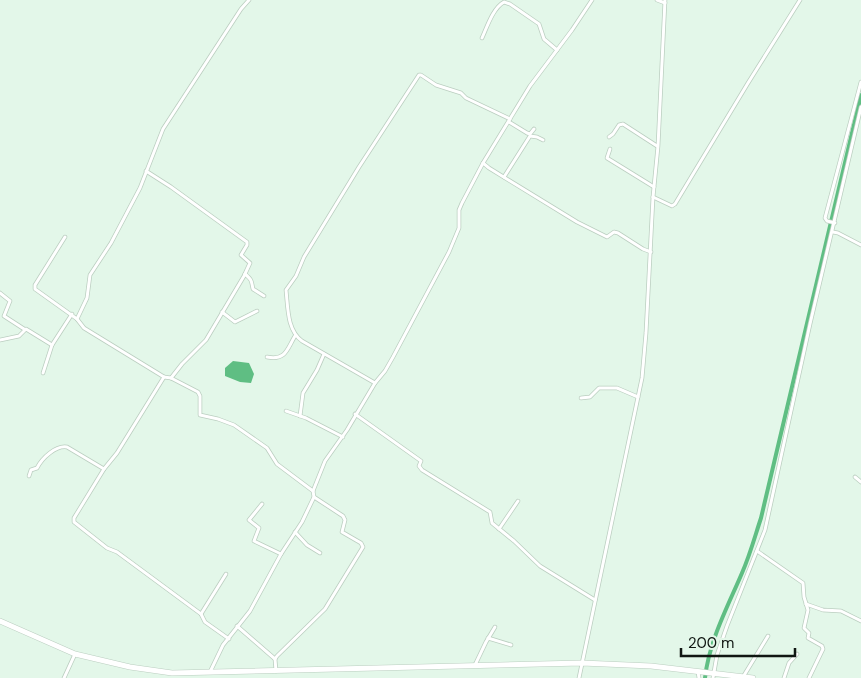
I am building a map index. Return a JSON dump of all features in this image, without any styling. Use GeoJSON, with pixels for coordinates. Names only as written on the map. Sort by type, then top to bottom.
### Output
{"type":"FeatureCollection","features":[{"type":"Feature","properties":{"kind":"street"},"geometry":{"type":"LineString","coordinates":[[77,319],[87,298],[90,275],[111,243],[140,188],[169,118],[249,0]]}},
{"type":"Feature","properties":{"kind":"street"},"geometry":{"type":"LineString","coordinates":[[210,672],[223,645],[250,611],[295,532],[314,497],[313,491],[326,461],[343,437],[374,383],[385,371],[393,357],[445,260],[459,228],[459,210],[484,163],[530,86],[592,0]]}},
{"type":"Feature","properties":{"kind":"street"},"geometry":{"type":"LineString","coordinates":[[579,678],[642,378],[646,333],[652,197],[658,146],[665,2],[657,0]]}},
{"type":"Feature","properties":{"kind":"street"},"geometry":{"type":"LineString","coordinates":[[652,197],[668,206],[676,204],[800,0]]}},
{"type":"Feature","properties":{"kind":"street"},"geometry":{"type":"LineString","coordinates":[[482,38],[496,9],[504,2],[539,24],[544,39],[557,50]]}},
{"type":"Feature","properties":{"kind":"street"},"geometry":{"type":"LineString","coordinates":[[374,383],[296,336],[291,327],[287,288],[296,276],[304,257],[358,167],[421,75],[436,86],[461,93],[466,98],[509,120],[527,133],[531,133],[534,129]]}},
{"type":"Feature","properties":{"kind":"street"},"geometry":{"type":"LineString","coordinates":[[833,222],[827,221],[825,218],[861,82]]}},
{"type":"Feature","properties":{"kind":"street"},"geometry":{"type":"LineString","coordinates":[[706,674],[717,655],[757,551],[770,509],[810,324],[833,232],[833,222],[861,107]]}},
{"type":"Feature","properties":{"kind":"street"},"geometry":{"type":"LineString","coordinates":[[609,137],[614,134],[619,125],[623,124],[658,146]]}},
{"type":"Feature","properties":{"kind":"street"},"geometry":{"type":"LineString","coordinates":[[504,177],[530,136],[543,140]]}},
{"type":"Feature","properties":{"kind":"street"},"geometry":{"type":"LineString","coordinates":[[610,150],[607,158],[654,187]]}},
{"type":"Feature","properties":{"kind":"street"},"geometry":{"type":"LineString","coordinates":[[484,163],[489,168],[577,222],[606,237],[616,232],[650,252]]}},
{"type":"Feature","properties":{"kind":"street"},"geometry":{"type":"LineString","coordinates":[[146,171],[247,242],[241,255],[250,262],[245,274],[206,340],[171,378]]}},
{"type":"Feature","properties":{"kind":"street"},"geometry":{"type":"LineString","coordinates":[[833,232],[861,245]]}},
{"type":"Feature","properties":{"kind":"street"},"geometry":{"type":"LineString","coordinates":[[64,236],[34,289],[72,314],[84,328],[164,377],[171,378],[200,394],[200,415],[234,425],[267,448],[277,464],[313,491]]}},
{"type":"Feature","properties":{"kind":"street"},"geometry":{"type":"LineString","coordinates":[[245,274],[250,279],[253,289],[264,296]]}},
{"type":"Feature","properties":{"kind":"street"},"geometry":{"type":"LineString","coordinates":[[0,293],[10,301],[4,316],[52,345]]}},
{"type":"Feature","properties":{"kind":"street"},"geometry":{"type":"LineString","coordinates":[[222,312],[235,322],[257,311]]}},
{"type":"Feature","properties":{"kind":"street"},"geometry":{"type":"LineString","coordinates":[[43,373],[52,345],[72,314]]}},
{"type":"Feature","properties":{"kind":"street"},"geometry":{"type":"LineString","coordinates":[[0,340],[19,336],[24,329]]}},
{"type":"Feature","properties":{"kind":"street"},"geometry":{"type":"LineString","coordinates":[[267,357],[276,359],[283,356],[296,336]]}},
{"type":"Feature","properties":{"kind":"street"},"geometry":{"type":"LineString","coordinates":[[300,416],[303,392],[317,370],[324,354]]}},
{"type":"Feature","properties":{"kind":"street"},"geometry":{"type":"LineString","coordinates":[[164,377],[117,453],[104,469],[74,518],[74,522],[107,548],[117,552],[201,614],[206,622],[229,639]]}},
{"type":"Feature","properties":{"kind":"street"},"geometry":{"type":"LineString","coordinates":[[581,398],[590,397],[598,388],[618,388],[638,398]]}},
{"type":"Feature","properties":{"kind":"street"},"geometry":{"type":"LineString","coordinates":[[286,411],[343,437]]}},
{"type":"Feature","properties":{"kind":"street"},"geometry":{"type":"LineString","coordinates":[[355,414],[421,461],[419,466],[422,470],[490,512],[492,523],[540,566],[595,600]]}},
{"type":"Feature","properties":{"kind":"street"},"geometry":{"type":"LineString","coordinates":[[29,476],[31,470],[37,468],[49,454],[64,446],[104,469]]}},
{"type":"Feature","properties":{"kind":"street"},"geometry":{"type":"LineString","coordinates":[[855,477],[861,482]]}},
{"type":"Feature","properties":{"kind":"street"},"geometry":{"type":"LineString","coordinates":[[275,658],[325,609],[363,547],[361,543],[342,532],[345,520],[342,516],[314,497]]}},
{"type":"Feature","properties":{"kind":"street"},"geometry":{"type":"LineString","coordinates":[[499,529],[518,500]]}},
{"type":"Feature","properties":{"kind":"street"},"geometry":{"type":"LineString","coordinates":[[262,504],[249,520],[258,528],[254,541],[281,554]]}},
{"type":"Feature","properties":{"kind":"street"},"geometry":{"type":"LineString","coordinates":[[295,532],[306,545],[320,553]]}},
{"type":"Feature","properties":{"kind":"street"},"geometry":{"type":"LineString","coordinates":[[757,551],[803,583],[803,594],[808,610],[804,628],[809,634],[808,638],[822,646],[823,650],[809,678]]}},
{"type":"Feature","properties":{"kind":"street"},"geometry":{"type":"LineString","coordinates":[[201,614],[226,574]]}},
{"type":"Feature","properties":{"kind":"street"},"geometry":{"type":"LineString","coordinates":[[806,604],[823,610],[841,611],[861,621]]}},
{"type":"Feature","properties":{"kind":"street"},"geometry":{"type":"LineString","coordinates":[[0,621],[75,654],[130,668],[185,675],[210,672],[582,663],[651,666],[706,674],[753,678]]}},
{"type":"Feature","properties":{"kind":"street"},"geometry":{"type":"LineString","coordinates":[[237,626],[275,658],[276,671]]}},
{"type":"Feature","properties":{"kind":"street"},"geometry":{"type":"LineString","coordinates":[[475,666],[488,638],[496,627]]}},
{"type":"Feature","properties":{"kind":"street"},"geometry":{"type":"LineString","coordinates":[[743,677],[768,636]]}},
{"type":"Feature","properties":{"kind":"street"},"geometry":{"type":"LineString","coordinates":[[488,638],[511,645]]}},
{"type":"Feature","properties":{"kind":"street"},"geometry":{"type":"LineString","coordinates":[[64,678],[75,654]]}},
{"type":"Feature","properties":{"kind":"street"},"geometry":{"type":"LineString","coordinates":[[784,678],[789,663],[797,654]]}},
{"type":"Feature","properties":{"kind":"street"},"geometry":{"type":"LineString","coordinates":[[254,678],[257,671]]}},
{"type":"Feature","properties":{"kind":"street"},"geometry":{"type":"LineString","coordinates":[[226,678],[229,672]]}},
{"type":"Feature","properties":{"kind":"shaded area"},"geometry":{"type":"Polygon","coordinates":[[[233,361],[249,363],[254,374],[251,383],[240,382],[225,376],[225,368],[233,361]]]}},
{"type":"Feature","properties":{"kind":"waterway"},"geometry":{"type":"LineString","coordinates":[[705,678],[710,651],[745,566],[761,518],[861,95]]}}]}
